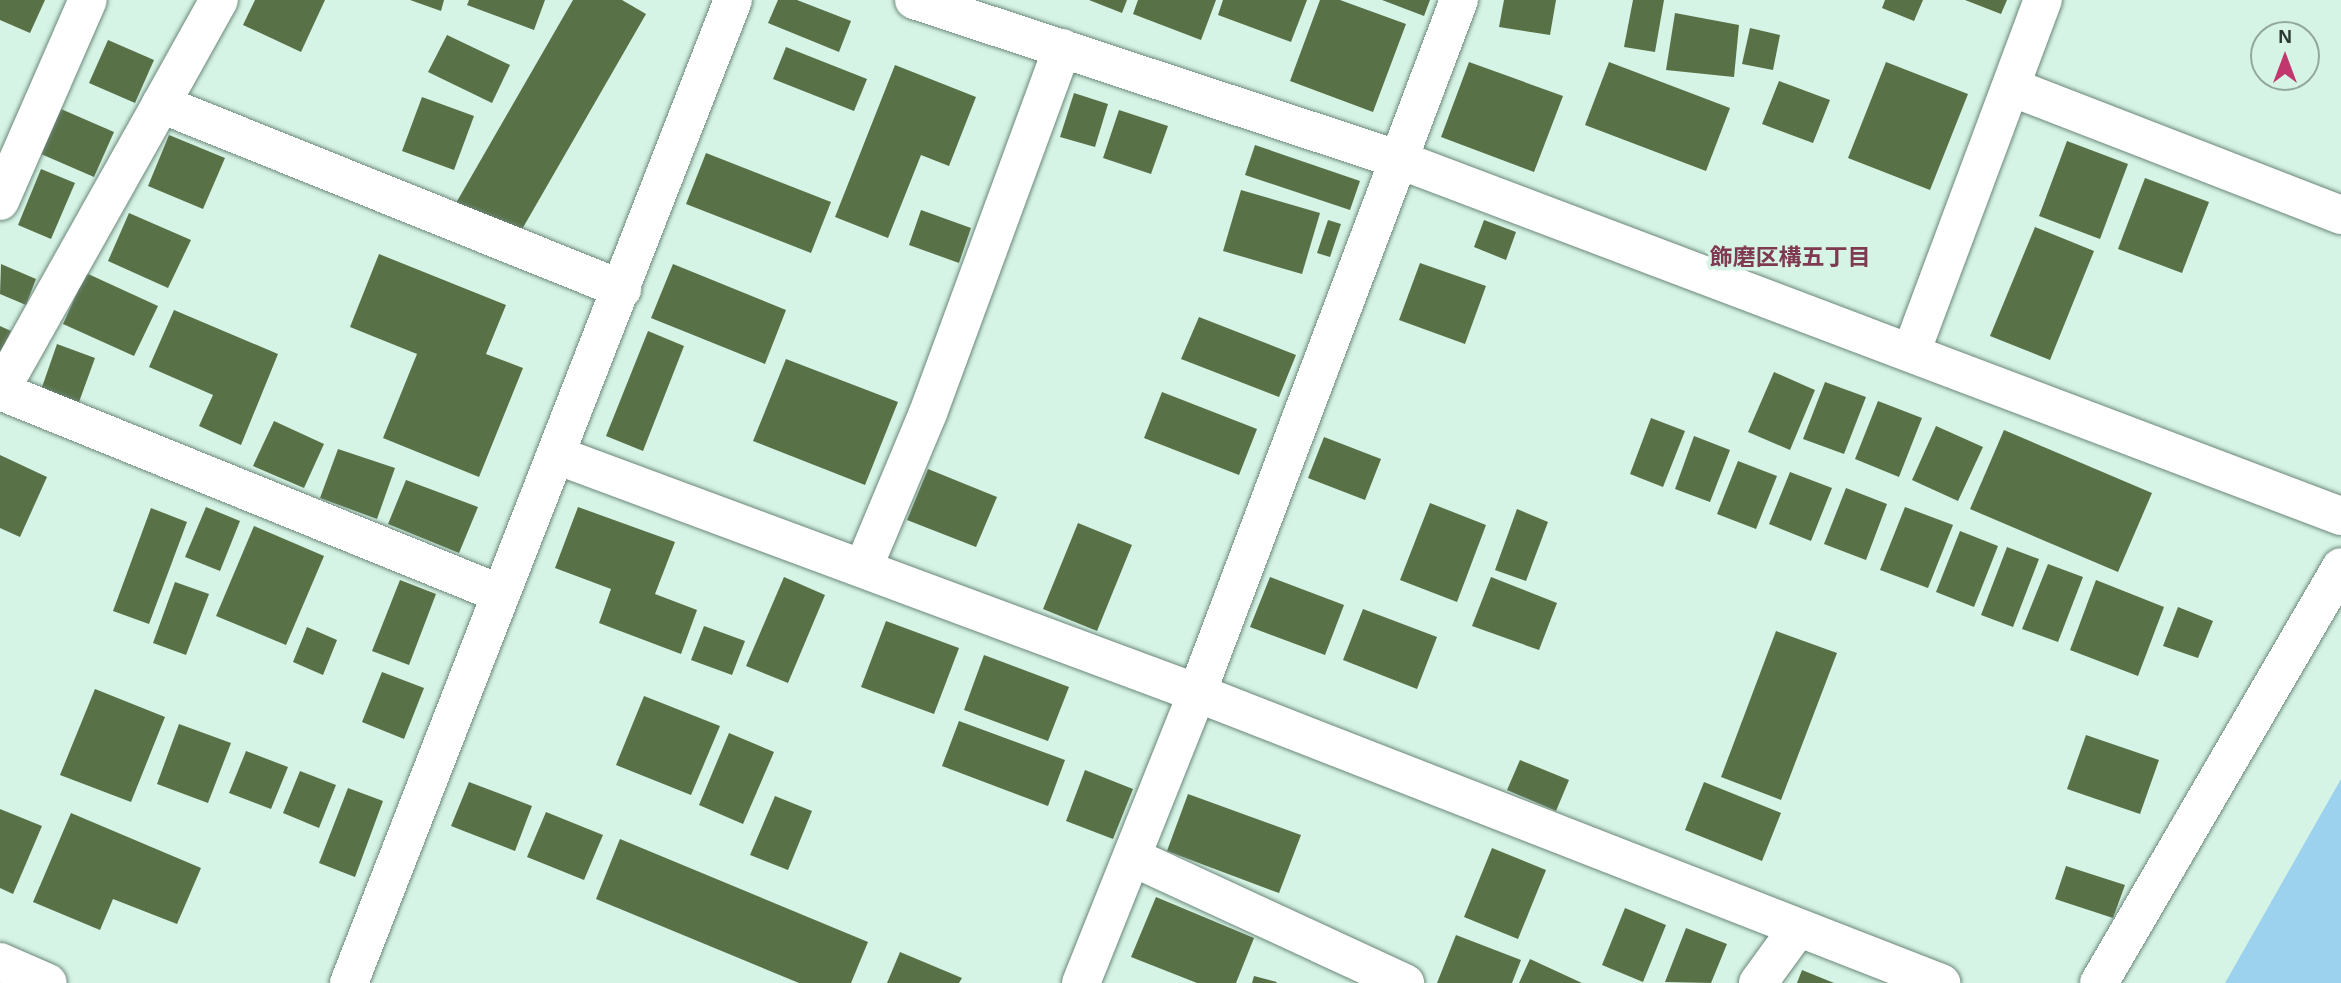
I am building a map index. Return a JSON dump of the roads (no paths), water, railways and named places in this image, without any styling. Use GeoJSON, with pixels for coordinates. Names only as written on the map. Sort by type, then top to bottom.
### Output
{"type":"FeatureCollection","features":[{"type":"Feature","properties":{"kind":"street"},"geometry":{"type":"LineString","coordinates":[[0,201],[88,0]]}},
{"type":"Feature","properties":{"kind":"street"},"geometry":{"type":"LineString","coordinates":[[219,0],[0,391],[501,594]]}},
{"type":"Feature","properties":{"kind":"street"},"geometry":{"type":"LineString","coordinates":[[349,983],[733,0]]}},
{"type":"Feature","properties":{"kind":"street"},"geometry":{"type":"LineString","coordinates":[[914,0],[1397,159],[1912,350],[2341,516]]}},
{"type":"Feature","properties":{"kind":"street"},"geometry":{"type":"LineString","coordinates":[[1082,983],[1197,693],[1459,0]]}},
{"type":"Feature","properties":{"kind":"street"},"geometry":{"type":"LineString","coordinates":[[1912,350],[2043,0]]}},
{"type":"Feature","properties":{"kind":"street"},"geometry":{"type":"LineString","coordinates":[[864,566],[928,413],[1062,48]]}},
{"type":"Feature","properties":{"kind":"street"},"geometry":{"type":"LineString","coordinates":[[2011,87],[2341,215]]}},
{"type":"Feature","properties":{"kind":"street"},"geometry":{"type":"LineString","coordinates":[[161,104],[622,289]]}},
{"type":"Feature","properties":{"kind":"street"},"geometry":{"type":"LineString","coordinates":[[556,455],[864,566],[1941,983]]}},
{"type":"Feature","properties":{"kind":"street"},"geometry":{"type":"LineString","coordinates":[[2099,983],[2341,567]]}},
{"type":"Feature","properties":{"kind":"street"},"geometry":{"type":"LineString","coordinates":[[1132,858],[1405,983]]}},
{"type":"Feature","properties":{"kind":"street"},"geometry":{"type":"LineString","coordinates":[[1758,983],[1798,928]]}},
{"type":"Feature","properties":{"kind":"street"},"geometry":{"type":"LineString","coordinates":[[0,962],[48,983]]}},
{"type":"Feature","properties":{"kind":"water"},"geometry":{"type":"Polygon","coordinates":[[[2341,779],[2341,983],[2225,983],[2341,779]]]}},
{"type":"Feature","properties":{"kind":"district","name":"飾磨区構五丁目"},"geometry":{"type":"Point","coordinates":[1790,257]}}]}
